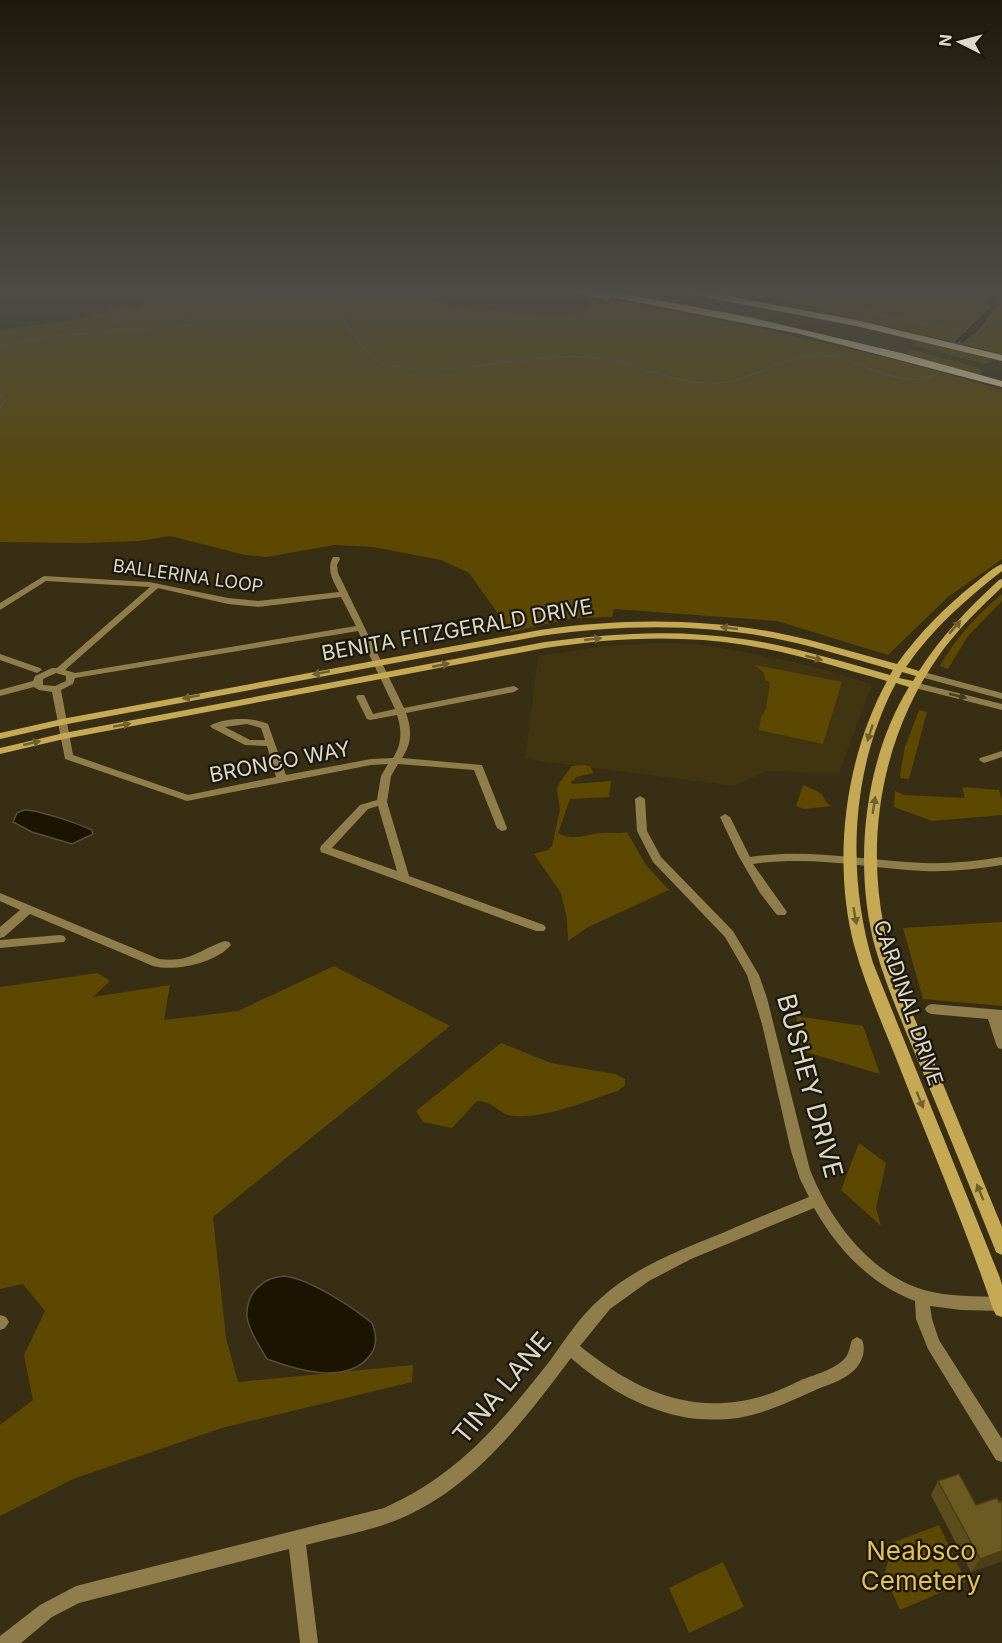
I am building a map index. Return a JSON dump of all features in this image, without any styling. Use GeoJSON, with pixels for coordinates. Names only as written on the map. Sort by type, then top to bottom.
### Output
{"type":"FeatureCollection","features":[{"type":"Feature","properties":{"kind":"highway"},"geometry":{"type":"LineString","coordinates":[[942,368],[1002,384]]}},
{"type":"Feature","properties":{"kind":"main road","name":"CARDINAL DRIVE"},"geometry":{"type":"LineString","coordinates":[[1001,1306],[866,960],[852,898],[850,858],[862,761],[875,718],[899,668],[948,612],[1002,567]]}},
{"type":"Feature","properties":{"kind":"main road","name":"CARDINAL DRIVE"},"geometry":{"type":"LineString","coordinates":[[1002,582],[961,620],[914,685],[886,751],[874,805],[868,860],[873,903],[887,966],[1002,1247]]}},
{"type":"Feature","properties":{"kind":"main road","name":"BENITA FITZGERALD DRIVE"},"geometry":{"type":"LineString","coordinates":[[0,736],[62,722],[560,629],[602,625],[650,624],[712,627],[774,635],[920,674]]}},
{"type":"Feature","properties":{"kind":"main road","name":"BENITA FITZGERALD DRIVE"},"geometry":{"type":"LineString","coordinates":[[0,751],[64,736],[565,642],[611,637],[702,638],[771,647],[914,685]]}},
{"type":"Feature","properties":{"kind":"street"},"geometry":{"type":"LineString","coordinates":[[336,558],[333,568],[401,711],[406,727],[402,751],[386,776],[382,802],[404,877]]}},
{"type":"Feature","properties":{"kind":"street","name":"BALLERINA LOOP"},"geometry":{"type":"LineString","coordinates":[[0,607],[44,578],[157,585],[250,604],[345,594]]}},
{"type":"Feature","properties":{"kind":"street"},"geometry":{"type":"LineString","coordinates":[[60,670],[157,585]]}},
{"type":"Feature","properties":{"kind":"street"},"geometry":{"type":"LineString","coordinates":[[72,676],[361,628]]}},
{"type":"Feature","properties":{"kind":"street"},"geometry":{"type":"LineString","coordinates":[[0,657],[37,670]]}},
{"type":"Feature","properties":{"kind":"street"},"geometry":{"type":"LineString","coordinates":[[37,683],[38,678],[45,673],[60,670],[72,676]]}},
{"type":"Feature","properties":{"kind":"street"},"geometry":{"type":"LineString","coordinates":[[920,674],[1002,696]]}},
{"type":"Feature","properties":{"kind":"street"},"geometry":{"type":"LineString","coordinates":[[37,683],[41,688],[57,689],[67,685],[72,676]]}},
{"type":"Feature","properties":{"kind":"street"},"geometry":{"type":"LineString","coordinates":[[0,693],[37,683]]}},
{"type":"Feature","properties":{"kind":"street"},"geometry":{"type":"LineString","coordinates":[[914,685],[1002,708]]}},
{"type":"Feature","properties":{"kind":"street","name":"BRONCO WAY"},"geometry":{"type":"LineString","coordinates":[[57,689],[68,757],[187,798],[362,764],[396,761],[478,767],[502,828]]}},
{"type":"Feature","properties":{"kind":"street"},"geometry":{"type":"LineString","coordinates":[[361,697],[370,717],[514,689]]}},
{"type":"Feature","properties":{"kind":"street"},"geometry":{"type":"LineString","coordinates":[[270,742],[248,743],[215,726],[259,722],[265,726],[282,779]]}},
{"type":"Feature","properties":{"kind":"street"},"geometry":{"type":"LineString","coordinates":[[984,760],[1002,754]]}},
{"type":"Feature","properties":{"kind":"street","name":"BUSHEY DRIVE"},"geometry":{"type":"LineString","coordinates":[[640,799],[642,831],[657,859],[723,926],[753,975],[764,1009],[799,1155],[817,1200],[836,1230],[867,1265],[890,1282],[922,1297],[1001,1306]]}},
{"type":"Feature","properties":{"kind":"street"},"geometry":{"type":"LineString","coordinates":[[382,802],[364,807],[325,849],[540,928]]}},
{"type":"Feature","properties":{"kind":"street"},"geometry":{"type":"LineString","coordinates":[[725,817],[767,896],[781,912]]}},
{"type":"Feature","properties":{"kind":"street"},"geometry":{"type":"LineString","coordinates":[[747,861],[796,855],[943,867],[1002,861]]}},
{"type":"Feature","properties":{"kind":"street"},"geometry":{"type":"LineString","coordinates":[[0,897],[100,941],[167,965],[198,960],[225,945]]}},
{"type":"Feature","properties":{"kind":"street"},"geometry":{"type":"LineString","coordinates":[[0,933],[27,910]]}},
{"type":"Feature","properties":{"kind":"street"},"geometry":{"type":"LineString","coordinates":[[0,944],[60,939]]}},
{"type":"Feature","properties":{"kind":"street"},"geometry":{"type":"LineString","coordinates":[[931,1009],[998,1014],[1002,1044]]}},
{"type":"Feature","properties":{"kind":"street","name":"TINA LANE"},"geometry":{"type":"LineString","coordinates":[[6,1643],[46,1611],[76,1595],[384,1516],[410,1507],[464,1470],[506,1430],[605,1304],[647,1273],[817,1200]]}},
{"type":"Feature","properties":{"kind":"street"},"geometry":{"type":"LineString","coordinates":[[922,1297],[929,1338],[1002,1454]]}},
{"type":"Feature","properties":{"kind":"street"},"geometry":{"type":"LineString","coordinates":[[570,1348],[608,1379],[640,1396],[684,1410],[709,1412],[733,1411],[770,1402],[845,1369],[857,1354],[857,1345]]}},
{"type":"Feature","properties":{"kind":"street"},"geometry":{"type":"LineString","coordinates":[[296,1538],[309,1643]]}},
{"type":"Feature","properties":{"kind":"shaded area"},"geometry":{"type":"Polygon","coordinates":[[[660,643],[697,644],[746,652],[807,665],[872,684],[839,774],[766,771],[734,786],[525,759],[538,656],[606,646],[660,643]]]}},
{"type":"Feature","properties":{"kind":"shaded area"},"geometry":{"type":"Polygon","coordinates":[[[24,810],[68,821],[92,830],[93,834],[72,844],[32,832],[13,822],[17,813],[24,810]]]}},
{"type":"Feature","properties":{"kind":"shaded area"},"geometry":{"type":"Polygon","coordinates":[[[285,1276],[318,1288],[372,1323],[375,1346],[361,1364],[350,1370],[322,1373],[267,1359],[250,1327],[247,1307],[258,1287],[270,1279],[285,1276]]]}},
{"type":"Feature","properties":{"kind":"green space"},"geometry":{"type":"Polygon","coordinates":[[[0,368],[925,368],[1002,390],[1002,559],[948,597],[888,655],[777,621],[614,609],[612,617],[574,618],[511,632],[469,573],[441,560],[373,547],[334,545],[267,557],[245,555],[170,536],[140,541],[87,543],[0,542],[0,368]]]}},
{"type":"Feature","properties":{"kind":"green space"},"geometry":{"type":"Polygon","coordinates":[[[952,368],[980,368],[981,376],[952,368]]]}},
{"type":"Feature","properties":{"kind":"green space"},"geometry":{"type":"Polygon","coordinates":[[[1002,594],[1002,601],[968,636],[948,669],[940,666],[968,627],[1002,594]]]}},
{"type":"Feature","properties":{"kind":"green space"},"geometry":{"type":"Polygon","coordinates":[[[755,665],[842,682],[823,744],[759,730],[761,717],[766,709],[770,682],[765,680],[764,673],[755,665]]]}},
{"type":"Feature","properties":{"kind":"green space"},"geometry":{"type":"Polygon","coordinates":[[[919,710],[927,712],[909,779],[901,778],[905,747],[919,710]]]}},
{"type":"Feature","properties":{"kind":"green space"},"geometry":{"type":"Polygon","coordinates":[[[572,766],[590,766],[593,773],[577,777],[571,782],[572,784],[611,781],[609,797],[570,799],[558,833],[575,837],[627,832],[646,865],[669,890],[588,927],[568,941],[567,919],[561,893],[534,854],[548,850],[552,846],[560,810],[557,790],[572,766]]]}},
{"type":"Feature","properties":{"kind":"green space"},"geometry":{"type":"Polygon","coordinates":[[[803,785],[820,793],[832,806],[804,809],[796,806],[803,785]]]}},
{"type":"Feature","properties":{"kind":"green space"},"geometry":{"type":"Polygon","coordinates":[[[962,787],[999,790],[1002,815],[932,821],[894,807],[895,791],[904,795],[965,798],[962,787]]]}},
{"type":"Feature","properties":{"kind":"green space"},"geometry":{"type":"Polygon","coordinates":[[[1002,922],[1002,1006],[923,999],[903,928],[1002,922]]]}},
{"type":"Feature","properties":{"kind":"green space"},"geometry":{"type":"Polygon","coordinates":[[[334,966],[450,1026],[213,1217],[226,1338],[238,1382],[413,1365],[412,1382],[222,1428],[73,1479],[0,1516],[0,1425],[33,1400],[24,1355],[45,1311],[23,1284],[0,1289],[0,987],[98,973],[110,981],[93,997],[170,985],[164,1020],[238,1011],[334,966]]]}},
{"type":"Feature","properties":{"kind":"green space"},"geometry":{"type":"Polygon","coordinates":[[[796,1016],[863,1026],[880,1074],[802,1051],[796,1016]]]}},
{"type":"Feature","properties":{"kind":"green space"},"geometry":{"type":"Polygon","coordinates":[[[501,1043],[551,1063],[615,1074],[625,1079],[625,1085],[618,1091],[567,1108],[540,1114],[509,1115],[488,1103],[477,1101],[452,1128],[423,1122],[416,1111],[501,1043]]]}},
{"type":"Feature","properties":{"kind":"green space"},"geometry":{"type":"Polygon","coordinates":[[[859,1143],[886,1163],[876,1208],[881,1226],[841,1190],[859,1143]]]}},
{"type":"Feature","properties":{"kind":"green space","name":"Neabsco Cemetery"},"geometry":{"type":"Polygon","coordinates":[[[939,1525],[966,1582],[900,1610],[884,1575],[894,1542],[939,1525]]]}},
{"type":"Feature","properties":{"kind":"green space"},"geometry":{"type":"Polygon","coordinates":[[[723,1562],[744,1607],[689,1633],[669,1588],[723,1562]]]}},
{"type":"Feature","properties":{"kind":"building"},"geometry":{"type":"Polygon","coordinates":[[[959,1474],[976,1505],[997,1498],[999,1502],[1002,1501],[1002,1551],[980,1559],[938,1481],[959,1474]]]}},
{"type":"Feature","properties":{"kind":"waterway"},"geometry":{"type":"LineString","coordinates":[[408,368],[452,368]]}},
{"type":"Feature","properties":{"kind":"waterway"},"geometry":{"type":"LineString","coordinates":[[638,368],[686,381],[703,383],[732,381],[769,368]]}},
{"type":"Feature","properties":{"kind":"waterway"},"geometry":{"type":"LineString","coordinates":[[868,368],[898,378],[911,379],[931,377],[943,368]]}},
{"type":"Feature","properties":{"kind":"waterway"},"geometry":{"type":"LineString","coordinates":[[0,394],[6,401],[0,407]]}}]}
